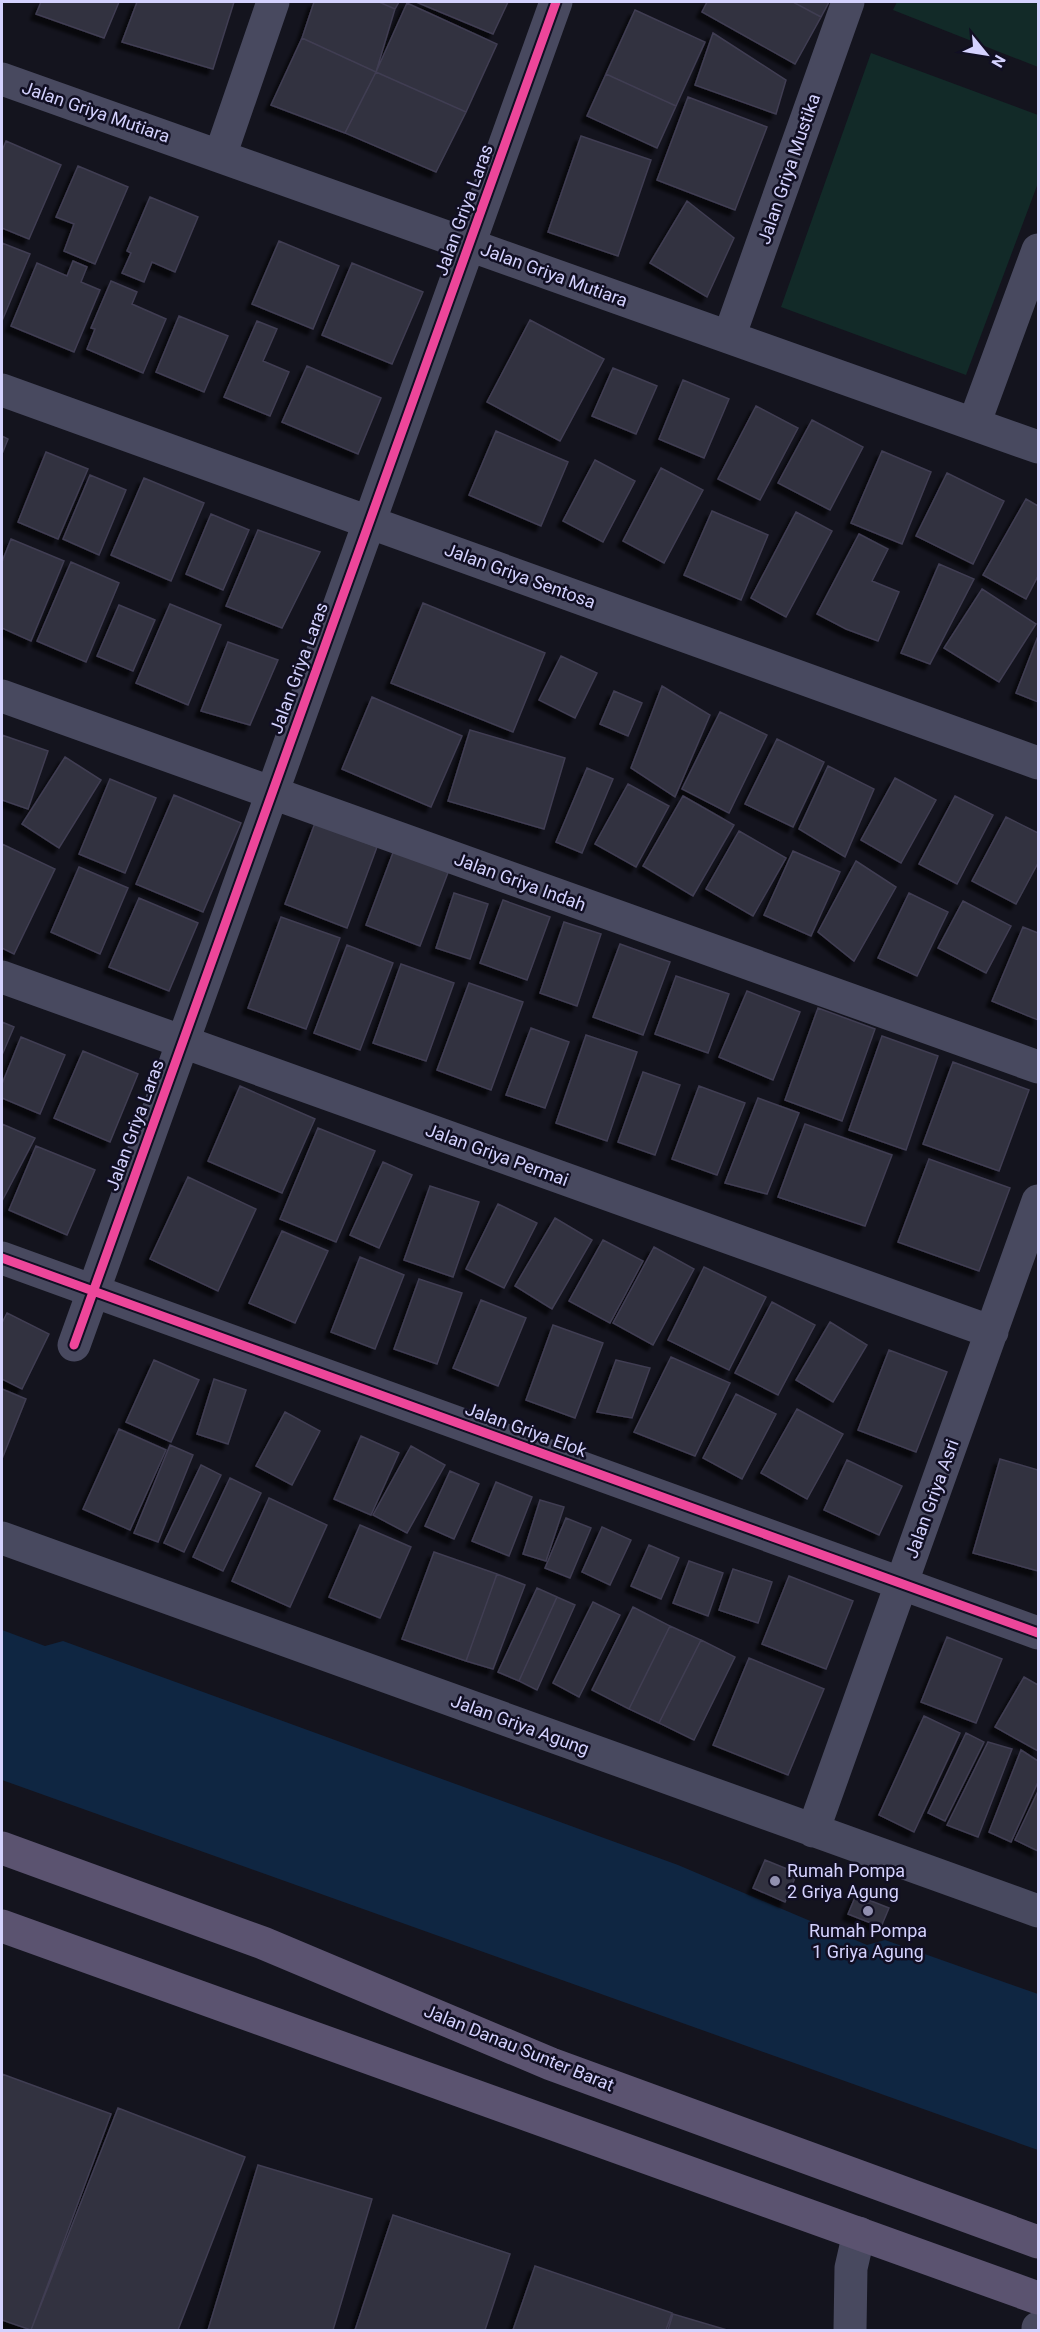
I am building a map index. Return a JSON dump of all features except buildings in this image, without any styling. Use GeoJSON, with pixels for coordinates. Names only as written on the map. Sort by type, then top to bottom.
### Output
{"type":"FeatureCollection","features":[{"type":"Feature","properties":{"kind":"main road","name":"Jalan Danau Sunter Barat"},"geometry":{"type":"LineString","coordinates":[[2,1848],[263,1943],[550,2064],[1038,2242]]}},
{"type":"Feature","properties":{"kind":"main road"},"geometry":{"type":"LineString","coordinates":[[2,1926],[1038,2298]]}},
{"type":"Feature","properties":{"kind":"street"},"geometry":{"type":"LineString","coordinates":[[220,156],[273,2]]}},
{"type":"Feature","properties":{"kind":"street","name":"Jalan Griya Laras"},"geometry":{"type":"LineString","coordinates":[[74,1345],[556,2]]}},
{"type":"Feature","properties":{"kind":"street","name":"Jalan Griya Mustika"},"geometry":{"type":"LineString","coordinates":[[729,337],[848,2]]}},
{"type":"Feature","properties":{"kind":"street","name":"Jalan Griya Mutiara"},"geometry":{"type":"LineString","coordinates":[[2,79],[1038,447]]}},
{"type":"Feature","properties":{"kind":"street"},"geometry":{"type":"LineString","coordinates":[[974,424],[1038,250]]}},
{"type":"Feature","properties":{"kind":"street","name":"Jalan Griya Sentosa"},"geometry":{"type":"LineString","coordinates":[[2,390],[1038,763]]}},
{"type":"Feature","properties":{"kind":"street","name":"Jalan Griya Indah"},"geometry":{"type":"LineString","coordinates":[[2,696],[1038,1067]]}},
{"type":"Feature","properties":{"kind":"street","name":"Jalan Griya Permai"},"geometry":{"type":"LineString","coordinates":[[2,977],[992,1332]]}},
{"type":"Feature","properties":{"kind":"street","name":"Jalan Griya Asri"},"geometry":{"type":"LineString","coordinates":[[813,1831],[1038,1201]]}},
{"type":"Feature","properties":{"kind":"street","name":"Jalan Griya Elok"},"geometry":{"type":"LineString","coordinates":[[2,1258],[1038,1633]]}},
{"type":"Feature","properties":{"kind":"street","name":"Jalan Griya Agung"},"geometry":{"type":"LineString","coordinates":[[2,1538],[1038,1911]]}},
{"type":"Feature","properties":{"kind":"street"},"geometry":{"type":"LineString","coordinates":[[850,2331],[851,2268],[859,2233]]}},
{"type":"Feature","properties":{"kind":"green space"},"geometry":{"type":"Polygon","coordinates":[[[897,2],[1038,2],[1038,67],[893,10],[897,2]]]}},
{"type":"Feature","properties":{"kind":"green space"},"geometry":{"type":"Polygon","coordinates":[[[871,53],[1038,115],[1038,183],[966,375],[781,307],[871,53]]]}},
{"type":"Feature","properties":{"kind":"water"},"geometry":{"type":"Polygon","coordinates":[[[2,1630],[45,1646],[63,1641],[678,1865],[867,1945],[885,1940],[1038,1994],[1038,2150],[2,1780],[2,1630]]]}},
{"type":"Feature","properties":{"kind":"cycle path"},"geometry":{"type":"LineString","coordinates":[[74,1345],[556,2]]}},
{"type":"Feature","properties":{"kind":"cycle path"},"geometry":{"type":"LineString","coordinates":[[2,1258],[1038,1633]]}},
{"type":"Feature","properties":{"kind":"place","name":"Rumah Pompa 2 Griya Agung"},"geometry":{"type":"Point","coordinates":[775,1881]}},
{"type":"Feature","properties":{"kind":"place","name":"Rumah Pompa 1 Griya Agung"},"geometry":{"type":"Point","coordinates":[868,1911]}}]}
